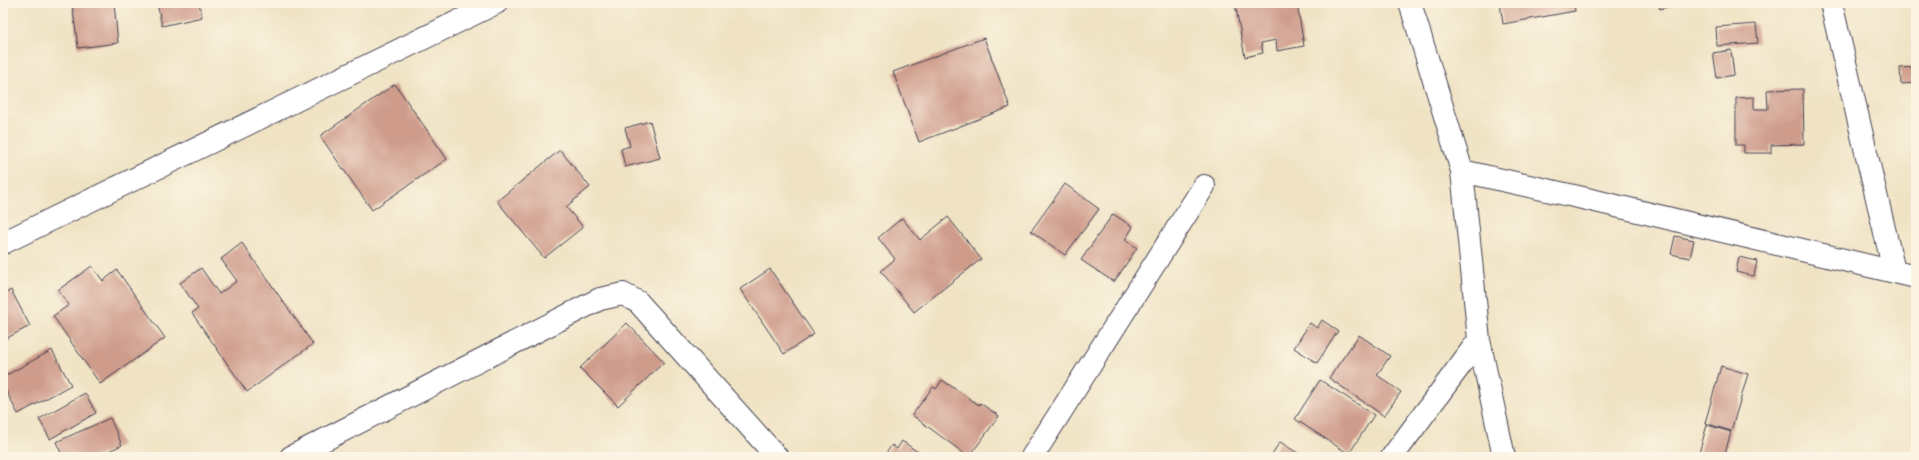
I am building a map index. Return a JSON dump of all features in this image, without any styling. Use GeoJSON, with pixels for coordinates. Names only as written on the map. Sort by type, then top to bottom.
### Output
{"type":"FeatureCollection","features":[{"type":"Feature","properties":{"kind":"street"},"geometry":{"type":"LineString","coordinates":[[3,242],[496,3]]}},
{"type":"Feature","properties":{"kind":"street"},"geometry":{"type":"LineString","coordinates":[[1410,3],[1462,171],[1480,340],[1504,457]]}},
{"type":"Feature","properties":{"kind":"street"},"geometry":{"type":"LineString","coordinates":[[1831,3],[1894,271]]}},
{"type":"Feature","properties":{"kind":"street"},"geometry":{"type":"LineString","coordinates":[[1462,171],[1916,277]]}},
{"type":"Feature","properties":{"kind":"street"},"geometry":{"type":"LineString","coordinates":[[1032,457],[1204,186]]}},
{"type":"Feature","properties":{"kind":"street"},"geometry":{"type":"LineString","coordinates":[[291,457],[600,299],[623,294],[638,302],[777,457]]}},
{"type":"Feature","properties":{"kind":"street"},"geometry":{"type":"LineString","coordinates":[[1392,457],[1480,340]]}},
{"type":"Feature","properties":{"kind":"building"},"geometry":{"type":"Polygon","coordinates":[[[72,3],[114,3],[118,43],[78,48],[72,3]]]}},
{"type":"Feature","properties":{"kind":"building"},"geometry":{"type":"Polygon","coordinates":[[[157,3],[199,3],[202,17],[162,26],[157,3]]]}},
{"type":"Feature","properties":{"kind":"building"},"geometry":{"type":"Polygon","coordinates":[[[1235,3],[1297,3],[1304,46],[1277,51],[1276,40],[1261,43],[1263,53],[1245,57],[1235,3]]]}},
{"type":"Feature","properties":{"kind":"building"},"geometry":{"type":"Polygon","coordinates":[[[1500,3],[1574,3],[1575,11],[1503,24],[1500,3]]]}},
{"type":"Feature","properties":{"kind":"building"},"geometry":{"type":"Polygon","coordinates":[[[1658,3],[1680,3],[1660,9],[1658,3]]]}},
{"type":"Feature","properties":{"kind":"building"},"geometry":{"type":"Polygon","coordinates":[[[1756,24],[1758,43],[1717,46],[1716,27],[1756,24]]]}},
{"type":"Feature","properties":{"kind":"building"},"geometry":{"type":"Polygon","coordinates":[[[984,38],[1010,107],[919,142],[893,72],[984,38]]]}},
{"type":"Feature","properties":{"kind":"building"},"geometry":{"type":"Polygon","coordinates":[[[1731,50],[1734,75],[1717,78],[1713,53],[1731,50]]]}},
{"type":"Feature","properties":{"kind":"building"},"geometry":{"type":"Polygon","coordinates":[[[1916,67],[1916,83],[1901,84],[1900,68],[1916,67]]]}},
{"type":"Feature","properties":{"kind":"building"},"geometry":{"type":"Polygon","coordinates":[[[395,84],[447,159],[372,210],[320,136],[395,84]]]}},
{"type":"Feature","properties":{"kind":"building"},"geometry":{"type":"Polygon","coordinates":[[[1803,89],[1804,144],[1771,145],[1771,153],[1744,153],[1744,145],[1736,145],[1736,98],[1754,97],[1754,109],[1768,109],[1767,90],[1803,89]]]}},
{"type":"Feature","properties":{"kind":"building"},"geometry":{"type":"Polygon","coordinates":[[[650,121],[660,158],[625,167],[621,149],[630,146],[625,128],[650,121]]]}},
{"type":"Feature","properties":{"kind":"building"},"geometry":{"type":"Polygon","coordinates":[[[560,150],[590,187],[566,207],[583,227],[544,258],[497,201],[560,150]]]}},
{"type":"Feature","properties":{"kind":"building"},"geometry":{"type":"Polygon","coordinates":[[[1065,184],[1099,209],[1065,255],[1031,231],[1065,184]]]}},
{"type":"Feature","properties":{"kind":"building"},"geometry":{"type":"Polygon","coordinates":[[[1113,214],[1133,227],[1125,240],[1137,248],[1114,282],[1081,260],[1113,214]]]}},
{"type":"Feature","properties":{"kind":"building"},"geometry":{"type":"Polygon","coordinates":[[[948,217],[981,259],[914,312],[881,271],[895,259],[878,238],[902,218],[920,240],[948,217]]]}},
{"type":"Feature","properties":{"kind":"building"},"geometry":{"type":"Polygon","coordinates":[[[1675,236],[1694,240],[1690,258],[1671,254],[1675,236]]]}},
{"type":"Feature","properties":{"kind":"building"},"geometry":{"type":"Polygon","coordinates":[[[242,243],[313,344],[247,392],[192,313],[198,309],[180,283],[201,268],[219,294],[237,281],[221,259],[242,243]]]}},
{"type":"Feature","properties":{"kind":"building"},"geometry":{"type":"Polygon","coordinates":[[[1739,257],[1757,261],[1754,276],[1736,272],[1739,257]]]}},
{"type":"Feature","properties":{"kind":"building"},"geometry":{"type":"Polygon","coordinates":[[[92,266],[103,281],[117,270],[165,338],[100,384],[53,316],[69,305],[58,290],[92,266]]]}},
{"type":"Feature","properties":{"kind":"building"},"geometry":{"type":"Polygon","coordinates":[[[770,269],[814,334],[784,354],[740,289],[770,269]]]}},
{"type":"Feature","properties":{"kind":"building"},"geometry":{"type":"Polygon","coordinates":[[[11,290],[30,326],[3,340],[3,295],[11,290]]]}},
{"type":"Feature","properties":{"kind":"building"},"geometry":{"type":"Polygon","coordinates":[[[1322,320],[1338,331],[1317,363],[1294,348],[1310,323],[1317,328],[1322,320]]]}},
{"type":"Feature","properties":{"kind":"building"},"geometry":{"type":"Polygon","coordinates":[[[627,323],[664,362],[618,406],[580,368],[627,323]]]}},
{"type":"Feature","properties":{"kind":"building"},"geometry":{"type":"Polygon","coordinates":[[[1359,335],[1390,356],[1377,375],[1401,392],[1384,416],[1329,378],[1359,335]]]}},
{"type":"Feature","properties":{"kind":"building"},"geometry":{"type":"Polygon","coordinates":[[[52,350],[71,385],[18,414],[3,385],[3,377],[52,350]]]}},
{"type":"Feature","properties":{"kind":"building"},"geometry":{"type":"Polygon","coordinates":[[[1721,366],[1748,374],[1731,431],[1705,423],[1721,366]]]}},
{"type":"Feature","properties":{"kind":"building"},"geometry":{"type":"Polygon","coordinates":[[[942,380],[979,405],[980,403],[999,416],[969,457],[912,415],[933,387],[936,389],[942,380]]]}},
{"type":"Feature","properties":{"kind":"building"},"geometry":{"type":"Polygon","coordinates":[[[1320,380],[1374,415],[1349,454],[1295,419],[1320,380]]]}},
{"type":"Feature","properties":{"kind":"building"},"geometry":{"type":"Polygon","coordinates":[[[85,393],[96,413],[50,439],[39,419],[85,393]]]}},
{"type":"Feature","properties":{"kind":"building"},"geometry":{"type":"Polygon","coordinates":[[[110,418],[122,445],[96,457],[63,457],[56,442],[110,418]]]}},
{"type":"Feature","properties":{"kind":"building"},"geometry":{"type":"Polygon","coordinates":[[[1707,425],[1731,432],[1724,457],[1712,457],[1699,453],[1707,425]]]}},
{"type":"Feature","properties":{"kind":"building"},"geometry":{"type":"Polygon","coordinates":[[[902,441],[925,457],[883,457],[892,445],[897,449],[902,441]]]}},
{"type":"Feature","properties":{"kind":"building"},"geometry":{"type":"Polygon","coordinates":[[[1280,442],[1304,457],[1270,457],[1280,442]]]}}]}
